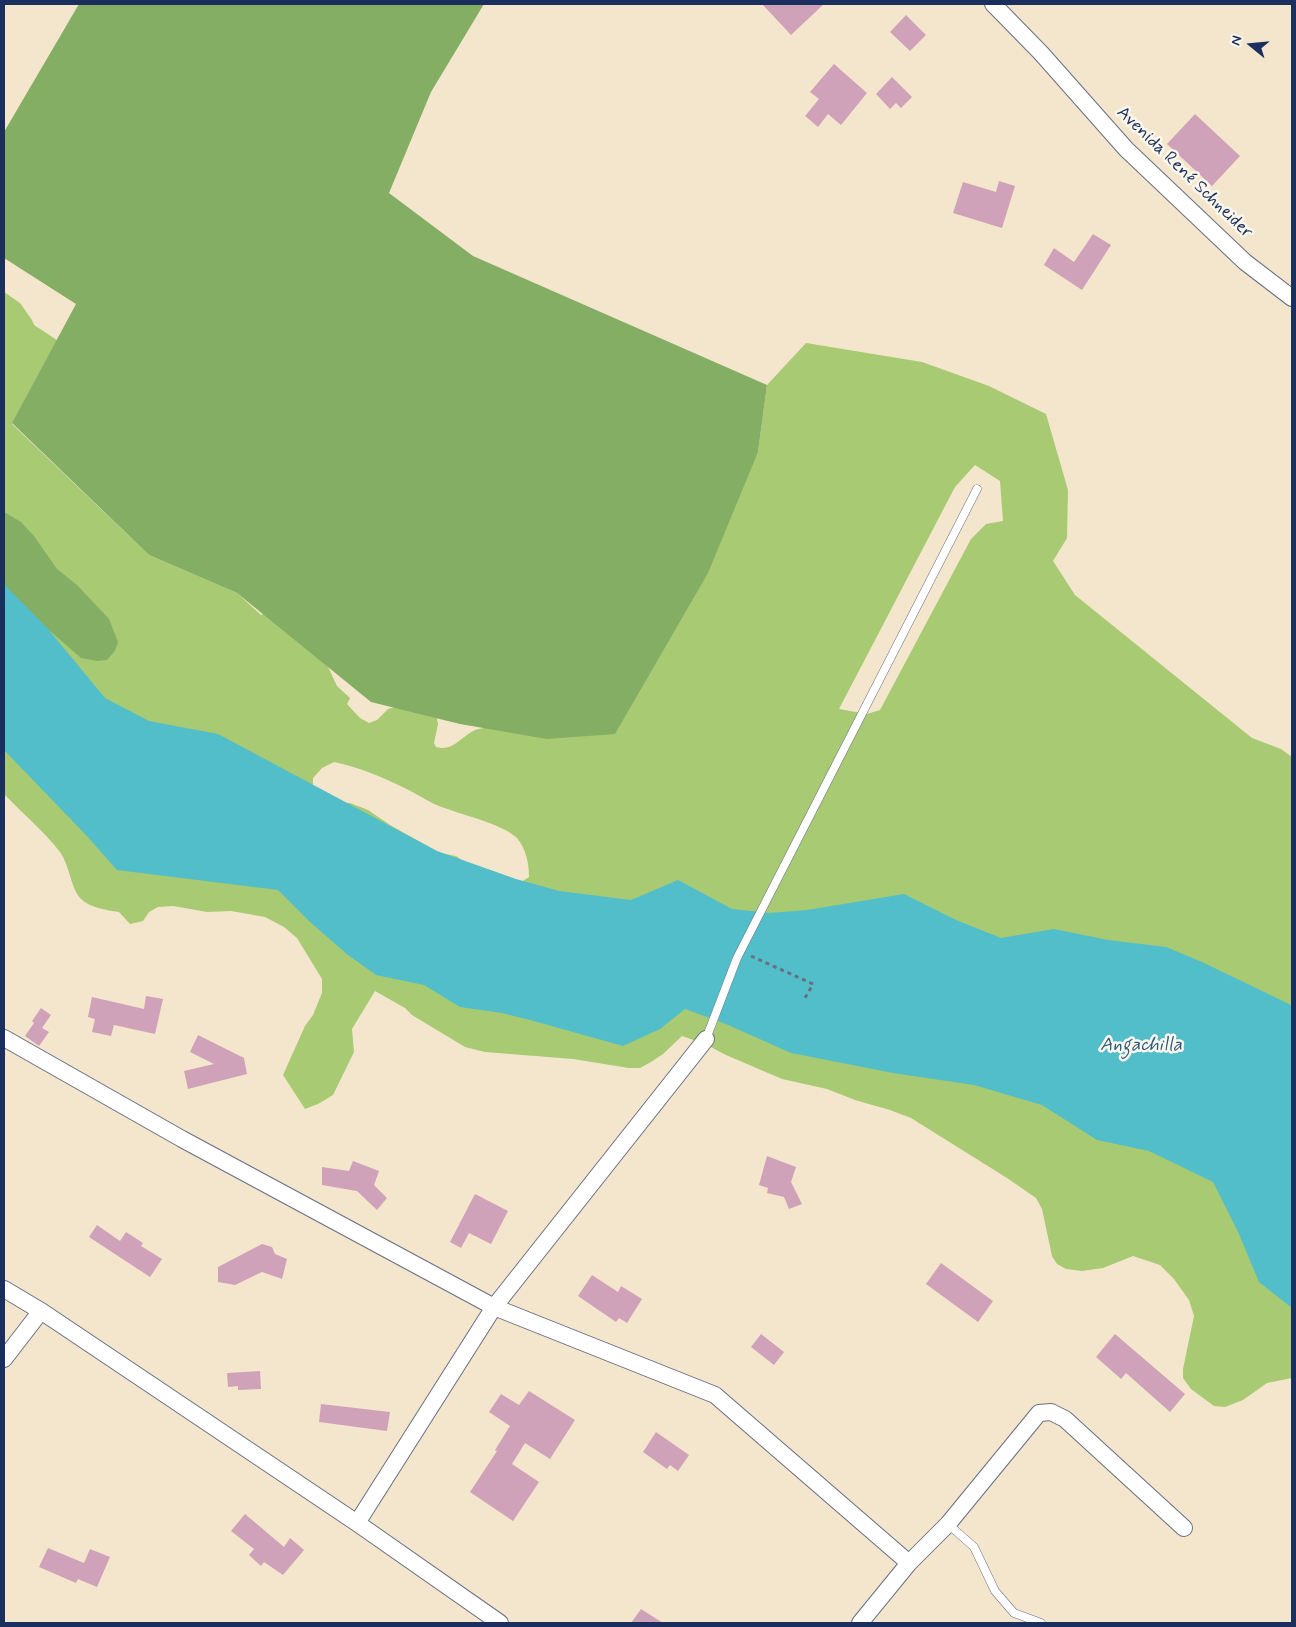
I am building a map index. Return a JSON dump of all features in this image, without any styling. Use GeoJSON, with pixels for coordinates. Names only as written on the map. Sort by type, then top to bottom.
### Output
{"type":"FeatureCollection","features":[{"type":"Feature","properties":{"kind":"street","name":"Avenida René Schneider"},"geometry":{"type":"LineString","coordinates":[[994,4],[1041,53],[1126,149],[1245,262],[1292,298]]}},
{"type":"Feature","properties":{"kind":"street"},"geometry":{"type":"LineString","coordinates":[[4,1038],[182,1140],[494,1307],[715,1395],[909,1563]]}},
{"type":"Feature","properties":{"kind":"street"},"geometry":{"type":"LineString","coordinates":[[357,1523],[494,1307],[706,1039]]}},
{"type":"Feature","properties":{"kind":"street"},"geometry":{"type":"LineString","coordinates":[[4,1289],[357,1523],[500,1623]]}},
{"type":"Feature","properties":{"kind":"street"},"geometry":{"type":"LineString","coordinates":[[4,1358],[41,1312]]}},
{"type":"Feature","properties":{"kind":"street"},"geometry":{"type":"LineString","coordinates":[[860,1623],[909,1563],[948,1524],[1040,1413],[1051,1412],[1065,1418],[1184,1528]]}},
{"type":"Feature","properties":{"kind":"lane"},"geometry":{"type":"LineString","coordinates":[[706,1039],[741,951],[977,490]]}},
{"type":"Feature","properties":{"kind":"lane"},"geometry":{"type":"LineString","coordinates":[[948,1524],[974,1546],[995,1591],[1014,1613],[1041,1623]]}},
{"type":"Feature","properties":{"kind":"path"},"geometry":{"type":"LineString","coordinates":[[741,951],[813,984],[805,998]]}},
{"type":"Feature","properties":{"kind":"green space"},"geometry":{"type":"Polygon","coordinates":[[[79,4],[484,4],[431,92],[389,193],[473,256],[767,385],[758,452],[708,573],[615,734],[547,739],[460,724],[371,702],[237,593],[149,555],[12,423],[76,304],[4,258],[4,132],[79,4]]]}},
{"type":"Feature","properties":{"kind":"green space"},"geometry":{"type":"Polygon","coordinates":[[[4,292],[20,303],[34,325],[57,340],[12,424],[149,555],[237,593],[261,615],[267,612],[322,654],[337,686],[350,698],[347,704],[360,718],[369,723],[377,720],[388,709],[417,701],[436,714],[438,724],[434,743],[436,747],[447,748],[456,744],[475,730],[493,726],[758,452],[767,385],[806,343],[922,362],[989,386],[1046,414],[1068,490],[1067,538],[1053,561],[1075,595],[1252,738],[1281,749],[1292,757],[1292,1378],[1267,1383],[1243,1400],[1225,1407],[1214,1406],[1191,1389],[1183,1378],[1183,1369],[1194,1316],[1189,1300],[1174,1279],[1160,1265],[1133,1256],[1103,1268],[1082,1271],[1066,1269],[1057,1264],[1052,1256],[1042,1209],[1036,1198],[911,1118],[827,1089],[782,1079],[705,1044],[682,1036],[663,1054],[640,1068],[573,1059],[485,1052],[465,1047],[375,991],[352,1029],[354,1052],[333,1095],[305,1109],[283,1075],[322,993],[322,979],[297,938],[284,927],[265,917],[231,911],[207,912],[173,906],[158,907],[149,912],[143,921],[130,924],[119,912],[88,904],[77,893],[66,863],[54,844],[4,794],[4,589],[56,570],[4,514],[4,292]],[[975,465],[955,487],[839,709],[867,714],[880,710],[971,539],[986,524],[1003,521],[1000,481],[975,465]],[[334,762],[322,768],[313,778],[313,785],[330,802],[350,803],[368,810],[390,825],[440,853],[456,856],[518,884],[529,877],[525,851],[517,838],[502,828],[436,805],[376,775],[334,762]]]}},
{"type":"Feature","properties":{"kind":"green space"},"geometry":{"type":"Polygon","coordinates":[[[4,512],[21,522],[34,536],[57,569],[77,585],[109,619],[118,642],[115,651],[107,660],[97,661],[81,658],[4,591],[4,512]]]}},
{"type":"Feature","properties":{"kind":"water","name":"Angachilla"},"geometry":{"type":"Polygon","coordinates":[[[4,584],[48,629],[105,698],[149,721],[218,734],[437,851],[516,879],[559,891],[631,900],[678,880],[732,909],[770,913],[807,910],[904,894],[956,920],[1001,938],[1054,929],[1108,940],[1166,947],[1202,962],[1287,1003],[1292,1006],[1292,1308],[1259,1282],[1239,1234],[1213,1182],[1149,1151],[1097,1140],[1042,1105],[974,1085],[893,1073],[791,1053],[726,1024],[685,1009],[660,1029],[623,1046],[502,1013],[460,1007],[424,985],[376,975],[348,955],[310,922],[278,890],[117,870],[4,750],[4,584]]]}},
{"type":"Feature","properties":{"kind":"building"},"geometry":{"type":"Polygon","coordinates":[[[762,4],[824,4],[791,35],[762,4]]]}},
{"type":"Feature","properties":{"kind":"building"},"geometry":{"type":"Polygon","coordinates":[[[906,15],[926,35],[910,51],[890,32],[906,15]]]}},
{"type":"Feature","properties":{"kind":"building"},"geometry":{"type":"Polygon","coordinates":[[[834,64],[867,93],[841,125],[828,114],[818,127],[805,116],[819,99],[810,92],[834,64]]]}},
{"type":"Feature","properties":{"kind":"building"},"geometry":{"type":"Polygon","coordinates":[[[892,77],[912,97],[901,108],[896,103],[890,109],[876,94],[892,77]]]}},
{"type":"Feature","properties":{"kind":"building"},"geometry":{"type":"Polygon","coordinates":[[[1195,114],[1240,156],[1212,186],[1167,144],[1195,114]]]}},
{"type":"Feature","properties":{"kind":"building"},"geometry":{"type":"Polygon","coordinates":[[[999,181],[1015,186],[1002,228],[953,213],[963,182],[996,192],[999,181]]]}},
{"type":"Feature","properties":{"kind":"building"},"geometry":{"type":"Polygon","coordinates":[[[1093,234],[1111,245],[1082,290],[1044,265],[1054,248],[1074,262],[1093,234]]]}},
{"type":"Feature","properties":{"kind":"building"},"geometry":{"type":"Polygon","coordinates":[[[146,996],[163,999],[155,1034],[114,1025],[111,1036],[92,1032],[95,1019],[88,1017],[92,997],[144,1009],[146,996]]]}},
{"type":"Feature","properties":{"kind":"building"},"geometry":{"type":"Polygon","coordinates":[[[41,1008],[51,1015],[42,1028],[49,1032],[39,1046],[25,1036],[41,1008]]]}},
{"type":"Feature","properties":{"kind":"building"},"geometry":{"type":"Polygon","coordinates":[[[198,1035],[244,1058],[247,1074],[188,1089],[184,1071],[214,1064],[190,1052],[198,1035]]]}},
{"type":"Feature","properties":{"kind":"building"},"geometry":{"type":"Polygon","coordinates":[[[767,1156],[796,1167],[791,1182],[802,1204],[789,1209],[784,1197],[767,1193],[768,1188],[759,1185],[767,1156]]]}},
{"type":"Feature","properties":{"kind":"building"},"geometry":{"type":"Polygon","coordinates":[[[353,1161],[379,1171],[374,1185],[387,1198],[377,1210],[357,1191],[322,1185],[322,1167],[349,1171],[353,1161]]]}},
{"type":"Feature","properties":{"kind":"building"},"geometry":{"type":"Polygon","coordinates":[[[475,1194],[508,1211],[491,1244],[469,1233],[461,1248],[450,1242],[475,1194]]]}},
{"type":"Feature","properties":{"kind":"building"},"geometry":{"type":"Polygon","coordinates":[[[97,1225],[120,1241],[126,1232],[143,1243],[141,1246],[162,1259],[150,1277],[89,1237],[97,1225]]]}},
{"type":"Feature","properties":{"kind":"building"},"geometry":{"type":"Polygon","coordinates":[[[262,1244],[272,1247],[275,1254],[287,1259],[282,1279],[262,1272],[235,1285],[218,1282],[218,1267],[262,1244]]]}},
{"type":"Feature","properties":{"kind":"building"},"geometry":{"type":"Polygon","coordinates":[[[941,1263],[993,1301],[978,1322],[926,1284],[941,1263]]]}},
{"type":"Feature","properties":{"kind":"building"},"geometry":{"type":"Polygon","coordinates":[[[592,1275],[618,1292],[621,1286],[642,1299],[627,1323],[619,1318],[616,1322],[578,1296],[592,1275]]]}},
{"type":"Feature","properties":{"kind":"building"},"geometry":{"type":"Polygon","coordinates":[[[761,1334],[784,1352],[774,1365],[751,1347],[761,1334]]]}},
{"type":"Feature","properties":{"kind":"building"},"geometry":{"type":"Polygon","coordinates":[[[1115,1334],[1185,1394],[1170,1412],[1126,1373],[1121,1379],[1096,1357],[1115,1334]]]}},
{"type":"Feature","properties":{"kind":"building"},"geometry":{"type":"Polygon","coordinates":[[[260,1371],[261,1389],[238,1390],[238,1386],[228,1387],[227,1373],[260,1371]]]}},
{"type":"Feature","properties":{"kind":"building"},"geometry":{"type":"Polygon","coordinates":[[[529,1391],[575,1420],[550,1459],[525,1443],[512,1464],[539,1482],[513,1521],[470,1492],[497,1451],[495,1450],[510,1426],[489,1412],[501,1394],[519,1405],[529,1391]]]}},
{"type":"Feature","properties":{"kind":"building"},"geometry":{"type":"Polygon","coordinates":[[[321,1404],[390,1412],[387,1431],[319,1422],[321,1404]]]}},
{"type":"Feature","properties":{"kind":"building"},"geometry":{"type":"Polygon","coordinates":[[[656,1432],[689,1455],[678,1471],[670,1465],[667,1469],[643,1452],[656,1432]]]}},
{"type":"Feature","properties":{"kind":"building"},"geometry":{"type":"Polygon","coordinates":[[[245,1514],[284,1547],[290,1538],[304,1550],[283,1575],[264,1562],[261,1566],[249,1555],[254,1549],[231,1531],[245,1514]]]}},
{"type":"Feature","properties":{"kind":"building"},"geometry":{"type":"Polygon","coordinates":[[[48,1548],[84,1563],[90,1549],[110,1557],[97,1587],[78,1579],[76,1583],[39,1567],[48,1548]]]}},
{"type":"Feature","properties":{"kind":"building"},"geometry":{"type":"Polygon","coordinates":[[[641,1609],[663,1623],[631,1623],[641,1609]]]}}]}
